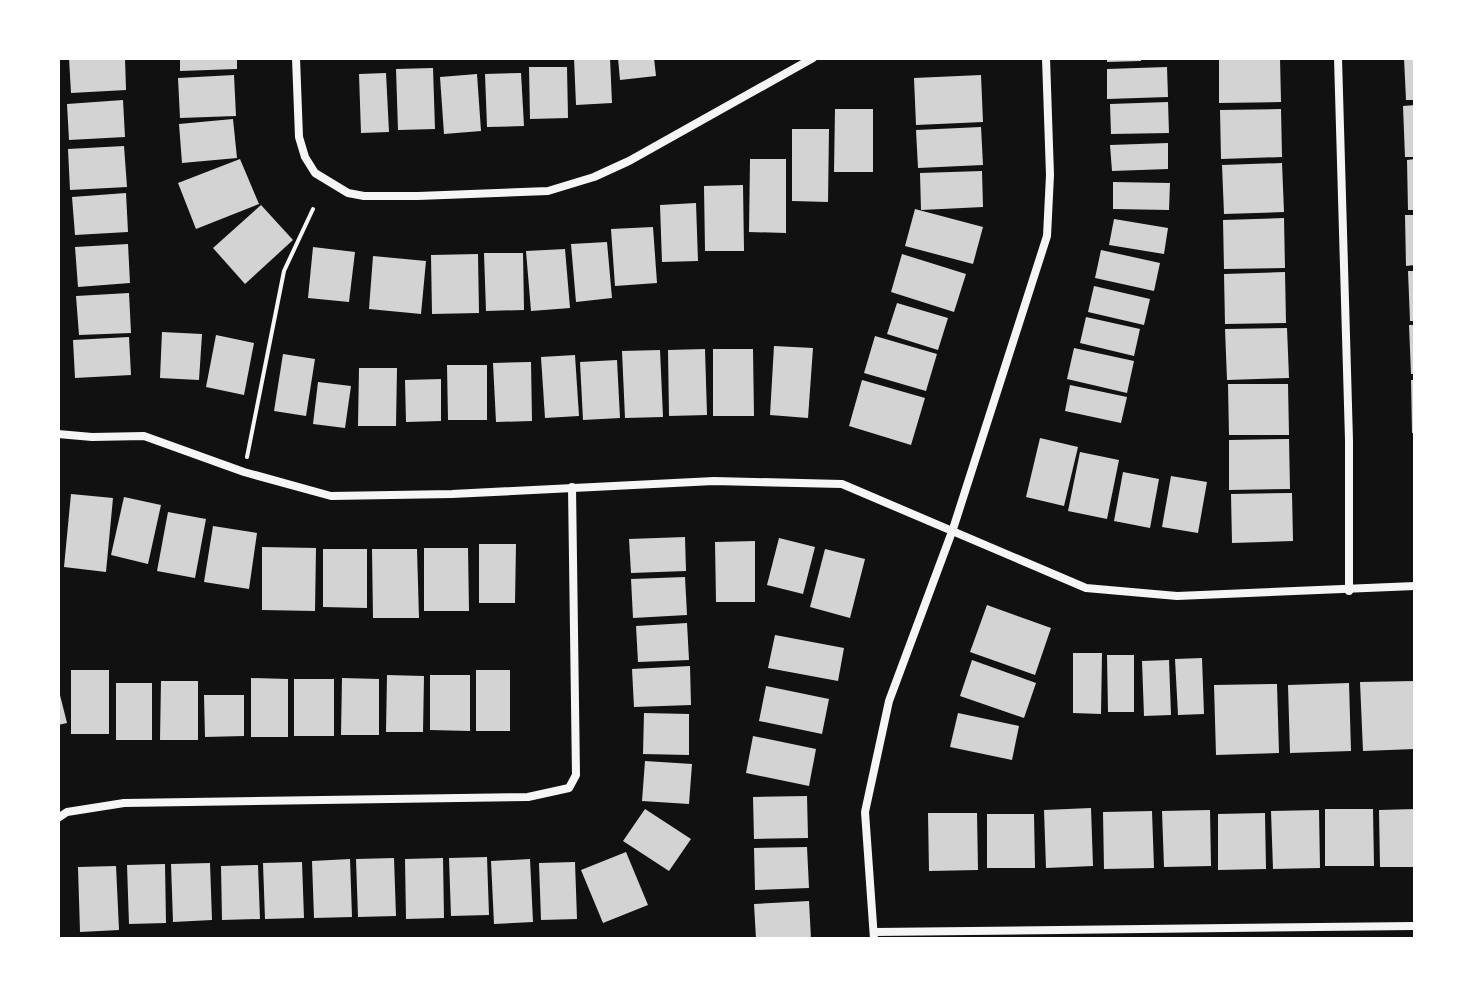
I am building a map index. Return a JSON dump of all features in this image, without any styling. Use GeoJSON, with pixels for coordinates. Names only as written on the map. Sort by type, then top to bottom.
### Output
{"type":"FeatureCollection","features":[{"type":"Feature","properties":{"kind":"street"},"geometry":{"type":"LineString","coordinates":[[296,58],[299,137],[305,157],[315,173],[348,193],[418,196],[548,191],[594,177],[629,161],[813,58]]}},
{"type":"Feature","properties":{"kind":"street"},"geometry":{"type":"LineString","coordinates":[[1046,58],[1050,175],[1047,236],[953,529],[889,701],[865,812],[874,936],[1415,926]]}},
{"type":"Feature","properties":{"kind":"street"},"geometry":{"type":"LineString","coordinates":[[1338,58],[1349,440],[1349,591]]}},
{"type":"Feature","properties":{"kind":"street"},"geometry":{"type":"LineString","coordinates":[[58,434],[144,436],[244,472],[331,496],[452,494],[714,481],[842,484],[1086,588],[1177,596],[1415,586]]}},
{"type":"Feature","properties":{"kind":"street"},"geometry":{"type":"LineString","coordinates":[[58,818],[67,812],[124,803],[528,797],[569,788],[576,775],[572,487]]}},
{"type":"Feature","properties":{"kind":"path"},"geometry":{"type":"LineString","coordinates":[[244,472],[284,271],[313,209]]}},
{"type":"Feature","properties":{"kind":"building"},"geometry":{"type":"Polygon","coordinates":[[[69,58],[125,58],[126,90],[71,93],[69,58]]]}},
{"type":"Feature","properties":{"kind":"building"},"geometry":{"type":"Polygon","coordinates":[[[180,58],[237,58],[237,69],[180,71],[180,58]]]}},
{"type":"Feature","properties":{"kind":"building"},"geometry":{"type":"Polygon","coordinates":[[[574,58],[610,58],[612,103],[576,105],[574,58]]]}},
{"type":"Feature","properties":{"kind":"building"},"geometry":{"type":"Polygon","coordinates":[[[618,58],[654,58],[656,76],[620,80],[618,58]]]}},
{"type":"Feature","properties":{"kind":"building"},"geometry":{"type":"Polygon","coordinates":[[[1107,58],[1141,58],[1141,61],[1107,62],[1107,58]]]}},
{"type":"Feature","properties":{"kind":"building"},"geometry":{"type":"Polygon","coordinates":[[[1219,58],[1280,58],[1281,102],[1219,103],[1219,58]]]}},
{"type":"Feature","properties":{"kind":"building"},"geometry":{"type":"Polygon","coordinates":[[[1404,58],[1415,58],[1415,100],[1406,100],[1404,58]]]}},
{"type":"Feature","properties":{"kind":"building"},"geometry":{"type":"Polygon","coordinates":[[[529,67],[567,67],[568,118],[530,119],[529,67]]]}},
{"type":"Feature","properties":{"kind":"building"},"geometry":{"type":"Polygon","coordinates":[[[1167,67],[1168,97],[1107,99],[1107,69],[1167,67]]]}},
{"type":"Feature","properties":{"kind":"building"},"geometry":{"type":"Polygon","coordinates":[[[433,68],[435,129],[398,130],[396,69],[433,68]]]}},
{"type":"Feature","properties":{"kind":"building"},"geometry":{"type":"Polygon","coordinates":[[[386,73],[389,132],[361,133],[359,74],[386,73]]]}},
{"type":"Feature","properties":{"kind":"building"},"geometry":{"type":"Polygon","coordinates":[[[521,73],[524,126],[487,127],[485,74],[521,73]]]}},
{"type":"Feature","properties":{"kind":"building"},"geometry":{"type":"Polygon","coordinates":[[[477,74],[481,131],[444,134],[440,77],[477,74]]]}},
{"type":"Feature","properties":{"kind":"building"},"geometry":{"type":"Polygon","coordinates":[[[234,75],[236,116],[180,118],[178,78],[234,75]]]}},
{"type":"Feature","properties":{"kind":"building"},"geometry":{"type":"Polygon","coordinates":[[[981,75],[983,122],[916,125],[914,78],[981,75]]]}},
{"type":"Feature","properties":{"kind":"building"},"geometry":{"type":"Polygon","coordinates":[[[123,100],[125,137],[69,140],[67,104],[123,100]]]}},
{"type":"Feature","properties":{"kind":"building"},"geometry":{"type":"Polygon","coordinates":[[[1168,102],[1169,133],[1111,134],[1110,104],[1168,102]]]}},
{"type":"Feature","properties":{"kind":"building"},"geometry":{"type":"Polygon","coordinates":[[[1415,105],[1415,157],[1405,157],[1403,106],[1415,105]]]}},
{"type":"Feature","properties":{"kind":"building"},"geometry":{"type":"Polygon","coordinates":[[[835,109],[873,109],[873,172],[834,172],[835,109]]]}},
{"type":"Feature","properties":{"kind":"building"},"geometry":{"type":"Polygon","coordinates":[[[1281,109],[1282,157],[1221,159],[1220,110],[1281,109]]]}},
{"type":"Feature","properties":{"kind":"building"},"geometry":{"type":"Polygon","coordinates":[[[233,119],[237,158],[182,163],[179,124],[233,119]]]}},
{"type":"Feature","properties":{"kind":"building"},"geometry":{"type":"Polygon","coordinates":[[[981,127],[983,165],[918,168],[916,130],[981,127]]]}},
{"type":"Feature","properties":{"kind":"building"},"geometry":{"type":"Polygon","coordinates":[[[792,129],[829,129],[828,202],[792,201],[792,129]]]}},
{"type":"Feature","properties":{"kind":"building"},"geometry":{"type":"Polygon","coordinates":[[[1168,143],[1168,169],[1112,171],[1110,145],[1168,143]]]}},
{"type":"Feature","properties":{"kind":"building"},"geometry":{"type":"Polygon","coordinates":[[[124,146],[127,187],[70,190],[68,149],[124,146]]]}},
{"type":"Feature","properties":{"kind":"building"},"geometry":{"type":"Polygon","coordinates":[[[240,159],[259,204],[196,229],[178,183],[240,159]]]}},
{"type":"Feature","properties":{"kind":"building"},"geometry":{"type":"Polygon","coordinates":[[[750,159],[786,159],[786,233],[749,232],[750,159]]]}},
{"type":"Feature","properties":{"kind":"building"},"geometry":{"type":"Polygon","coordinates":[[[1415,159],[1415,210],[1408,210],[1407,160],[1415,159]]]}},
{"type":"Feature","properties":{"kind":"building"},"geometry":{"type":"Polygon","coordinates":[[[1282,163],[1284,212],[1224,214],[1222,165],[1282,163]]]}},
{"type":"Feature","properties":{"kind":"building"},"geometry":{"type":"Polygon","coordinates":[[[982,171],[983,207],[921,210],[920,173],[982,171]]]}},
{"type":"Feature","properties":{"kind":"building"},"geometry":{"type":"Polygon","coordinates":[[[1113,182],[1170,183],[1169,210],[1113,209],[1113,182]]]}},
{"type":"Feature","properties":{"kind":"building"},"geometry":{"type":"Polygon","coordinates":[[[743,185],[744,251],[705,251],[704,186],[743,185]]]}},
{"type":"Feature","properties":{"kind":"building"},"geometry":{"type":"Polygon","coordinates":[[[126,193],[128,232],[75,235],[72,197],[126,193]]]}},
{"type":"Feature","properties":{"kind":"building"},"geometry":{"type":"Polygon","coordinates":[[[696,203],[698,261],[662,262],[660,205],[696,203]]]}},
{"type":"Feature","properties":{"kind":"building"},"geometry":{"type":"Polygon","coordinates":[[[261,205],[293,240],[245,284],[213,248],[261,205]]]}},
{"type":"Feature","properties":{"kind":"building"},"geometry":{"type":"Polygon","coordinates":[[[915,209],[983,227],[973,264],[905,246],[915,209]]]}},
{"type":"Feature","properties":{"kind":"building"},"geometry":{"type":"Polygon","coordinates":[[[1405,215],[1415,215],[1415,265],[1406,266],[1405,215]]]}},
{"type":"Feature","properties":{"kind":"building"},"geometry":{"type":"Polygon","coordinates":[[[1284,218],[1285,268],[1224,269],[1223,220],[1284,218]]]}},
{"type":"Feature","properties":{"kind":"building"},"geometry":{"type":"Polygon","coordinates":[[[1114,219],[1168,228],[1164,254],[1109,245],[1114,219]]]}},
{"type":"Feature","properties":{"kind":"building"},"geometry":{"type":"Polygon","coordinates":[[[653,227],[657,283],[615,286],[611,229],[653,227]]]}},
{"type":"Feature","properties":{"kind":"building"},"geometry":{"type":"Polygon","coordinates":[[[607,242],[612,298],[576,302],[571,244],[607,242]]]}},
{"type":"Feature","properties":{"kind":"building"},"geometry":{"type":"Polygon","coordinates":[[[128,244],[130,283],[78,287],[75,247],[128,244]]]}},
{"type":"Feature","properties":{"kind":"building"},"geometry":{"type":"Polygon","coordinates":[[[313,247],[355,252],[349,302],[308,298],[313,247]]]}},
{"type":"Feature","properties":{"kind":"building"},"geometry":{"type":"Polygon","coordinates":[[[565,249],[570,308],[531,311],[526,251],[565,249]]]}},
{"type":"Feature","properties":{"kind":"building"},"geometry":{"type":"Polygon","coordinates":[[[1101,250],[1160,263],[1154,291],[1095,278],[1101,250]]]}},
{"type":"Feature","properties":{"kind":"building"},"geometry":{"type":"Polygon","coordinates":[[[484,253],[523,253],[524,310],[486,311],[484,253]]]}},
{"type":"Feature","properties":{"kind":"building"},"geometry":{"type":"Polygon","coordinates":[[[478,254],[479,313],[432,314],[431,255],[478,254]]]}},
{"type":"Feature","properties":{"kind":"building"},"geometry":{"type":"Polygon","coordinates":[[[902,254],[966,274],[954,312],[891,292],[902,254]]]}},
{"type":"Feature","properties":{"kind":"building"},"geometry":{"type":"Polygon","coordinates":[[[373,256],[426,261],[421,314],[369,309],[373,256]]]}},
{"type":"Feature","properties":{"kind":"building"},"geometry":{"type":"Polygon","coordinates":[[[1408,271],[1415,271],[1415,321],[1410,321],[1408,271]]]}},
{"type":"Feature","properties":{"kind":"building"},"geometry":{"type":"Polygon","coordinates":[[[1285,272],[1286,323],[1225,324],[1224,274],[1285,272]]]}},
{"type":"Feature","properties":{"kind":"building"},"geometry":{"type":"Polygon","coordinates":[[[1094,286],[1150,299],[1144,325],[1088,312],[1094,286]]]}},
{"type":"Feature","properties":{"kind":"building"},"geometry":{"type":"Polygon","coordinates":[[[129,293],[131,333],[79,335],[76,296],[129,293]]]}},
{"type":"Feature","properties":{"kind":"building"},"geometry":{"type":"Polygon","coordinates":[[[897,303],[948,318],[938,350],[887,334],[897,303]]]}},
{"type":"Feature","properties":{"kind":"building"},"geometry":{"type":"Polygon","coordinates":[[[1086,317],[1140,329],[1134,356],[1080,343],[1086,317]]]}},
{"type":"Feature","properties":{"kind":"building"},"geometry":{"type":"Polygon","coordinates":[[[1409,325],[1415,325],[1415,374],[1411,374],[1409,325]]]}},
{"type":"Feature","properties":{"kind":"building"},"geometry":{"type":"Polygon","coordinates":[[[1287,328],[1289,378],[1227,380],[1225,329],[1287,328]]]}},
{"type":"Feature","properties":{"kind":"building"},"geometry":{"type":"Polygon","coordinates":[[[162,332],[202,334],[199,380],[160,378],[162,332]]]}},
{"type":"Feature","properties":{"kind":"building"},"geometry":{"type":"Polygon","coordinates":[[[216,335],[254,343],[244,395],[206,387],[216,335]]]}},
{"type":"Feature","properties":{"kind":"building"},"geometry":{"type":"Polygon","coordinates":[[[875,336],[937,354],[926,391],[864,373],[875,336]]]}},
{"type":"Feature","properties":{"kind":"building"},"geometry":{"type":"Polygon","coordinates":[[[129,337],[131,375],[75,378],[73,340],[129,337]]]}},
{"type":"Feature","properties":{"kind":"building"},"geometry":{"type":"Polygon","coordinates":[[[774,346],[813,348],[808,418],[770,415],[774,346]]]}},
{"type":"Feature","properties":{"kind":"building"},"geometry":{"type":"Polygon","coordinates":[[[1074,348],[1134,361],[1127,393],[1067,379],[1074,348]]]}},
{"type":"Feature","properties":{"kind":"building"},"geometry":{"type":"Polygon","coordinates":[[[705,349],[707,415],[669,416],[668,350],[705,349]]]}},
{"type":"Feature","properties":{"kind":"building"},"geometry":{"type":"Polygon","coordinates":[[[713,349],[753,349],[754,416],[713,416],[713,349]]]}},
{"type":"Feature","properties":{"kind":"building"},"geometry":{"type":"Polygon","coordinates":[[[660,350],[663,417],[625,418],[622,351],[660,350]]]}},
{"type":"Feature","properties":{"kind":"building"},"geometry":{"type":"Polygon","coordinates":[[[283,354],[315,359],[306,416],[274,411],[283,354]]]}},
{"type":"Feature","properties":{"kind":"building"},"geometry":{"type":"Polygon","coordinates":[[[575,355],[579,416],[545,418],[541,357],[575,355]]]}},
{"type":"Feature","properties":{"kind":"building"},"geometry":{"type":"Polygon","coordinates":[[[617,360],[620,418],[583,420],[580,362],[617,360]]]}},
{"type":"Feature","properties":{"kind":"building"},"geometry":{"type":"Polygon","coordinates":[[[531,362],[532,421],[496,422],[493,363],[531,362]]]}},
{"type":"Feature","properties":{"kind":"building"},"geometry":{"type":"Polygon","coordinates":[[[447,365],[487,365],[487,420],[448,420],[447,365]]]}},
{"type":"Feature","properties":{"kind":"building"},"geometry":{"type":"Polygon","coordinates":[[[359,368],[397,368],[396,426],[358,426],[359,368]]]}},
{"type":"Feature","properties":{"kind":"building"},"geometry":{"type":"Polygon","coordinates":[[[441,379],[441,421],[406,422],[405,380],[441,379]]]}},
{"type":"Feature","properties":{"kind":"building"},"geometry":{"type":"Polygon","coordinates":[[[862,380],[925,398],[911,445],[849,426],[862,380]]]}},
{"type":"Feature","properties":{"kind":"building"},"geometry":{"type":"Polygon","coordinates":[[[1411,380],[1415,380],[1415,433],[1412,433],[1411,380]]]}},
{"type":"Feature","properties":{"kind":"building"},"geometry":{"type":"Polygon","coordinates":[[[318,382],[351,386],[345,428],[313,424],[318,382]]]}},
{"type":"Feature","properties":{"kind":"building"},"geometry":{"type":"Polygon","coordinates":[[[1228,384],[1288,384],[1289,435],[1229,435],[1228,384]]]}},
{"type":"Feature","properties":{"kind":"building"},"geometry":{"type":"Polygon","coordinates":[[[1070,385],[1127,397],[1121,423],[1065,411],[1070,385]]]}},
{"type":"Feature","properties":{"kind":"building"},"geometry":{"type":"Polygon","coordinates":[[[1040,438],[1078,447],[1064,506],[1026,497],[1040,438]]]}},
{"type":"Feature","properties":{"kind":"building"},"geometry":{"type":"Polygon","coordinates":[[[1289,439],[1290,489],[1229,490],[1229,440],[1289,439]]]}},
{"type":"Feature","properties":{"kind":"building"},"geometry":{"type":"Polygon","coordinates":[[[1080,452],[1119,460],[1107,519],[1068,511],[1080,452]]]}},
{"type":"Feature","properties":{"kind":"building"},"geometry":{"type":"Polygon","coordinates":[[[1123,472],[1159,479],[1150,528],[1114,521],[1123,472]]]}},
{"type":"Feature","properties":{"kind":"building"},"geometry":{"type":"Polygon","coordinates":[[[1171,476],[1207,482],[1198,533],[1162,527],[1171,476]]]}},
{"type":"Feature","properties":{"kind":"building"},"geometry":{"type":"Polygon","coordinates":[[[1292,493],[1293,541],[1232,543],[1231,494],[1292,493]]]}},
{"type":"Feature","properties":{"kind":"building"},"geometry":{"type":"Polygon","coordinates":[[[71,494],[113,498],[106,572],[64,567],[71,494]]]}},
{"type":"Feature","properties":{"kind":"building"},"geometry":{"type":"Polygon","coordinates":[[[124,497],[161,505],[148,564],[111,555],[124,497]]]}},
{"type":"Feature","properties":{"kind":"building"},"geometry":{"type":"Polygon","coordinates":[[[168,512],[206,519],[195,578],[157,571],[168,512]]]}},
{"type":"Feature","properties":{"kind":"building"},"geometry":{"type":"Polygon","coordinates":[[[213,526],[257,533],[249,589],[204,582],[213,526]]]}},
{"type":"Feature","properties":{"kind":"building"},"geometry":{"type":"Polygon","coordinates":[[[685,537],[686,571],[631,573],[629,539],[685,537]]]}},
{"type":"Feature","properties":{"kind":"building"},"geometry":{"type":"Polygon","coordinates":[[[779,538],[815,547],[803,594],[767,585],[779,538]]]}},
{"type":"Feature","properties":{"kind":"building"},"geometry":{"type":"Polygon","coordinates":[[[755,541],[755,602],[716,602],[715,542],[755,541]]]}},
{"type":"Feature","properties":{"kind":"building"},"geometry":{"type":"Polygon","coordinates":[[[479,544],[516,544],[515,603],[479,603],[479,544]]]}},
{"type":"Feature","properties":{"kind":"building"},"geometry":{"type":"Polygon","coordinates":[[[262,547],[316,548],[315,611],[262,610],[262,547]]]}},
{"type":"Feature","properties":{"kind":"building"},"geometry":{"type":"Polygon","coordinates":[[[424,548],[468,548],[469,611],[424,611],[424,548]]]}},
{"type":"Feature","properties":{"kind":"building"},"geometry":{"type":"Polygon","coordinates":[[[323,549],[367,549],[367,608],[323,607],[323,549]]]}},
{"type":"Feature","properties":{"kind":"building"},"geometry":{"type":"Polygon","coordinates":[[[372,549],[417,549],[419,618],[373,618],[372,549]]]}},
{"type":"Feature","properties":{"kind":"building"},"geometry":{"type":"Polygon","coordinates":[[[825,549],[865,559],[850,618],[810,607],[825,549]]]}},
{"type":"Feature","properties":{"kind":"building"},"geometry":{"type":"Polygon","coordinates":[[[685,577],[687,615],[633,618],[631,579],[685,577]]]}},
{"type":"Feature","properties":{"kind":"building"},"geometry":{"type":"Polygon","coordinates":[[[987,605],[1051,628],[1035,675],[970,652],[987,605]]]}},
{"type":"Feature","properties":{"kind":"building"},"geometry":{"type":"Polygon","coordinates":[[[687,623],[689,660],[638,662],[636,626],[687,623]]]}},
{"type":"Feature","properties":{"kind":"building"},"geometry":{"type":"Polygon","coordinates":[[[775,635],[844,648],[838,681],[768,668],[775,635]]]}},
{"type":"Feature","properties":{"kind":"building"},"geometry":{"type":"Polygon","coordinates":[[[1073,653],[1102,653],[1101,714],[1073,713],[1073,653]]]}},
{"type":"Feature","properties":{"kind":"building"},"geometry":{"type":"Polygon","coordinates":[[[1107,655],[1134,655],[1134,712],[1108,712],[1107,655]]]}},
{"type":"Feature","properties":{"kind":"building"},"geometry":{"type":"Polygon","coordinates":[[[1202,658],[1204,714],[1178,715],[1175,659],[1202,658]]]}},
{"type":"Feature","properties":{"kind":"building"},"geometry":{"type":"Polygon","coordinates":[[[972,660],[1036,683],[1024,718],[960,696],[972,660]]]}},
{"type":"Feature","properties":{"kind":"building"},"geometry":{"type":"Polygon","coordinates":[[[1169,660],[1171,715],[1144,716],[1142,661],[1169,660]]]}},
{"type":"Feature","properties":{"kind":"building"},"geometry":{"type":"Polygon","coordinates":[[[690,666],[691,705],[634,707],[632,669],[690,666]]]}},
{"type":"Feature","properties":{"kind":"building"},"geometry":{"type":"Polygon","coordinates":[[[71,670],[109,670],[109,734],[71,734],[71,670]]]}},
{"type":"Feature","properties":{"kind":"building"},"geometry":{"type":"Polygon","coordinates":[[[476,670],[510,670],[510,731],[476,731],[476,670]]]}},
{"type":"Feature","properties":{"kind":"building"},"geometry":{"type":"Polygon","coordinates":[[[387,675],[424,676],[423,732],[386,732],[387,675]]]}},
{"type":"Feature","properties":{"kind":"building"},"geometry":{"type":"Polygon","coordinates":[[[430,675],[470,675],[470,731],[430,730],[430,675]]]}},
{"type":"Feature","properties":{"kind":"building"},"geometry":{"type":"Polygon","coordinates":[[[251,678],[288,679],[288,737],[251,737],[251,678]]]}},
{"type":"Feature","properties":{"kind":"building"},"geometry":{"type":"Polygon","coordinates":[[[342,678],[379,679],[379,735],[341,735],[342,678]]]}},
{"type":"Feature","properties":{"kind":"building"},"geometry":{"type":"Polygon","coordinates":[[[294,679],[334,679],[334,736],[294,736],[294,679]]]}},
{"type":"Feature","properties":{"kind":"building"},"geometry":{"type":"Polygon","coordinates":[[[161,681],[198,681],[198,740],[160,740],[161,681]]]}},
{"type":"Feature","properties":{"kind":"building"},"geometry":{"type":"Polygon","coordinates":[[[1415,681],[1415,749],[1363,751],[1360,682],[1415,681]]]}},
{"type":"Feature","properties":{"kind":"building"},"geometry":{"type":"Polygon","coordinates":[[[116,683],[152,683],[152,740],[116,740],[116,683]]]}},
{"type":"Feature","properties":{"kind":"building"},"geometry":{"type":"Polygon","coordinates":[[[1349,683],[1351,751],[1290,753],[1288,685],[1349,683]]]}},
{"type":"Feature","properties":{"kind":"building"},"geometry":{"type":"Polygon","coordinates":[[[1277,684],[1279,753],[1216,755],[1214,685],[1277,684]]]}},
{"type":"Feature","properties":{"kind":"building"},"geometry":{"type":"Polygon","coordinates":[[[766,686],[829,699],[822,734],[759,721],[766,686]]]}},
{"type":"Feature","properties":{"kind":"building"},"geometry":{"type":"Polygon","coordinates":[[[58,687],[67,723],[58,725],[58,687]]]}},
{"type":"Feature","properties":{"kind":"building"},"geometry":{"type":"Polygon","coordinates":[[[204,695],[244,695],[244,736],[205,737],[204,695]]]}},
{"type":"Feature","properties":{"kind":"building"},"geometry":{"type":"Polygon","coordinates":[[[644,713],[689,714],[689,755],[643,754],[644,713]]]}},
{"type":"Feature","properties":{"kind":"building"},"geometry":{"type":"Polygon","coordinates":[[[958,713],[1019,726],[1012,760],[950,747],[958,713]]]}},
{"type":"Feature","properties":{"kind":"building"},"geometry":{"type":"Polygon","coordinates":[[[753,736],[816,749],[809,786],[746,773],[753,736]]]}},
{"type":"Feature","properties":{"kind":"building"},"geometry":{"type":"Polygon","coordinates":[[[645,761],[692,764],[689,804],[642,801],[645,761]]]}},
{"type":"Feature","properties":{"kind":"building"},"geometry":{"type":"Polygon","coordinates":[[[807,796],[808,838],[754,839],[753,797],[807,796]]]}},
{"type":"Feature","properties":{"kind":"building"},"geometry":{"type":"Polygon","coordinates":[[[1091,808],[1093,866],[1046,868],[1044,810],[1091,808]]]}},
{"type":"Feature","properties":{"kind":"building"},"geometry":{"type":"Polygon","coordinates":[[[645,809],[691,839],[669,871],[623,841],[645,809]]]}},
{"type":"Feature","properties":{"kind":"building"},"geometry":{"type":"Polygon","coordinates":[[[1325,809],[1373,809],[1374,866],[1325,866],[1325,809]]]}},
{"type":"Feature","properties":{"kind":"building"},"geometry":{"type":"Polygon","coordinates":[[[1415,809],[1415,867],[1380,867],[1379,810],[1415,809]]]}},
{"type":"Feature","properties":{"kind":"building"},"geometry":{"type":"Polygon","coordinates":[[[1210,810],[1211,866],[1164,867],[1162,811],[1210,810]]]}},
{"type":"Feature","properties":{"kind":"building"},"geometry":{"type":"Polygon","coordinates":[[[1319,810],[1320,868],[1273,869],[1271,811],[1319,810]]]}},
{"type":"Feature","properties":{"kind":"building"},"geometry":{"type":"Polygon","coordinates":[[[1152,811],[1154,868],[1104,869],[1103,812],[1152,811]]]}},
{"type":"Feature","properties":{"kind":"building"},"geometry":{"type":"Polygon","coordinates":[[[928,813],[977,813],[978,870],[929,871],[928,813]]]}},
{"type":"Feature","properties":{"kind":"building"},"geometry":{"type":"Polygon","coordinates":[[[1265,813],[1266,869],[1218,870],[1218,814],[1265,813]]]}},
{"type":"Feature","properties":{"kind":"building"},"geometry":{"type":"Polygon","coordinates":[[[987,814],[1034,814],[1035,868],[987,868],[987,814]]]}},
{"type":"Feature","properties":{"kind":"building"},"geometry":{"type":"Polygon","coordinates":[[[807,847],[809,888],[755,890],[754,848],[807,847]]]}},
{"type":"Feature","properties":{"kind":"building"},"geometry":{"type":"Polygon","coordinates":[[[626,852],[648,905],[603,923],[581,870],[626,852]]]}},
{"type":"Feature","properties":{"kind":"building"},"geometry":{"type":"Polygon","coordinates":[[[487,857],[489,915],[451,916],[449,858],[487,857]]]}},
{"type":"Feature","properties":{"kind":"building"},"geometry":{"type":"Polygon","coordinates":[[[394,858],[396,916],[358,917],[356,859],[394,858]]]}},
{"type":"Feature","properties":{"kind":"building"},"geometry":{"type":"Polygon","coordinates":[[[443,858],[444,918],[406,919],[405,859],[443,858]]]}},
{"type":"Feature","properties":{"kind":"building"},"geometry":{"type":"Polygon","coordinates":[[[350,859],[352,917],[314,918],[312,861],[350,859]]]}},
{"type":"Feature","properties":{"kind":"building"},"geometry":{"type":"Polygon","coordinates":[[[530,859],[533,922],[494,924],[491,861],[530,859]]]}},
{"type":"Feature","properties":{"kind":"building"},"geometry":{"type":"Polygon","coordinates":[[[302,862],[304,918],[265,919],[263,863],[302,862]]]}},
{"type":"Feature","properties":{"kind":"building"},"geometry":{"type":"Polygon","coordinates":[[[575,862],[577,919],[541,920],[539,863],[575,862]]]}},
{"type":"Feature","properties":{"kind":"building"},"geometry":{"type":"Polygon","coordinates":[[[210,863],[212,920],[173,922],[171,864],[210,863]]]}},
{"type":"Feature","properties":{"kind":"building"},"geometry":{"type":"Polygon","coordinates":[[[165,864],[166,923],[129,924],[127,865],[165,864]]]}},
{"type":"Feature","properties":{"kind":"building"},"geometry":{"type":"Polygon","coordinates":[[[258,865],[260,919],[222,920],[221,866],[258,865]]]}},
{"type":"Feature","properties":{"kind":"building"},"geometry":{"type":"Polygon","coordinates":[[[116,866],[119,930],[80,932],[78,867],[116,866]]]}},
{"type":"Feature","properties":{"kind":"building"},"geometry":{"type":"Polygon","coordinates":[[[809,901],[811,939],[756,939],[754,904],[809,901]]]}}]}
